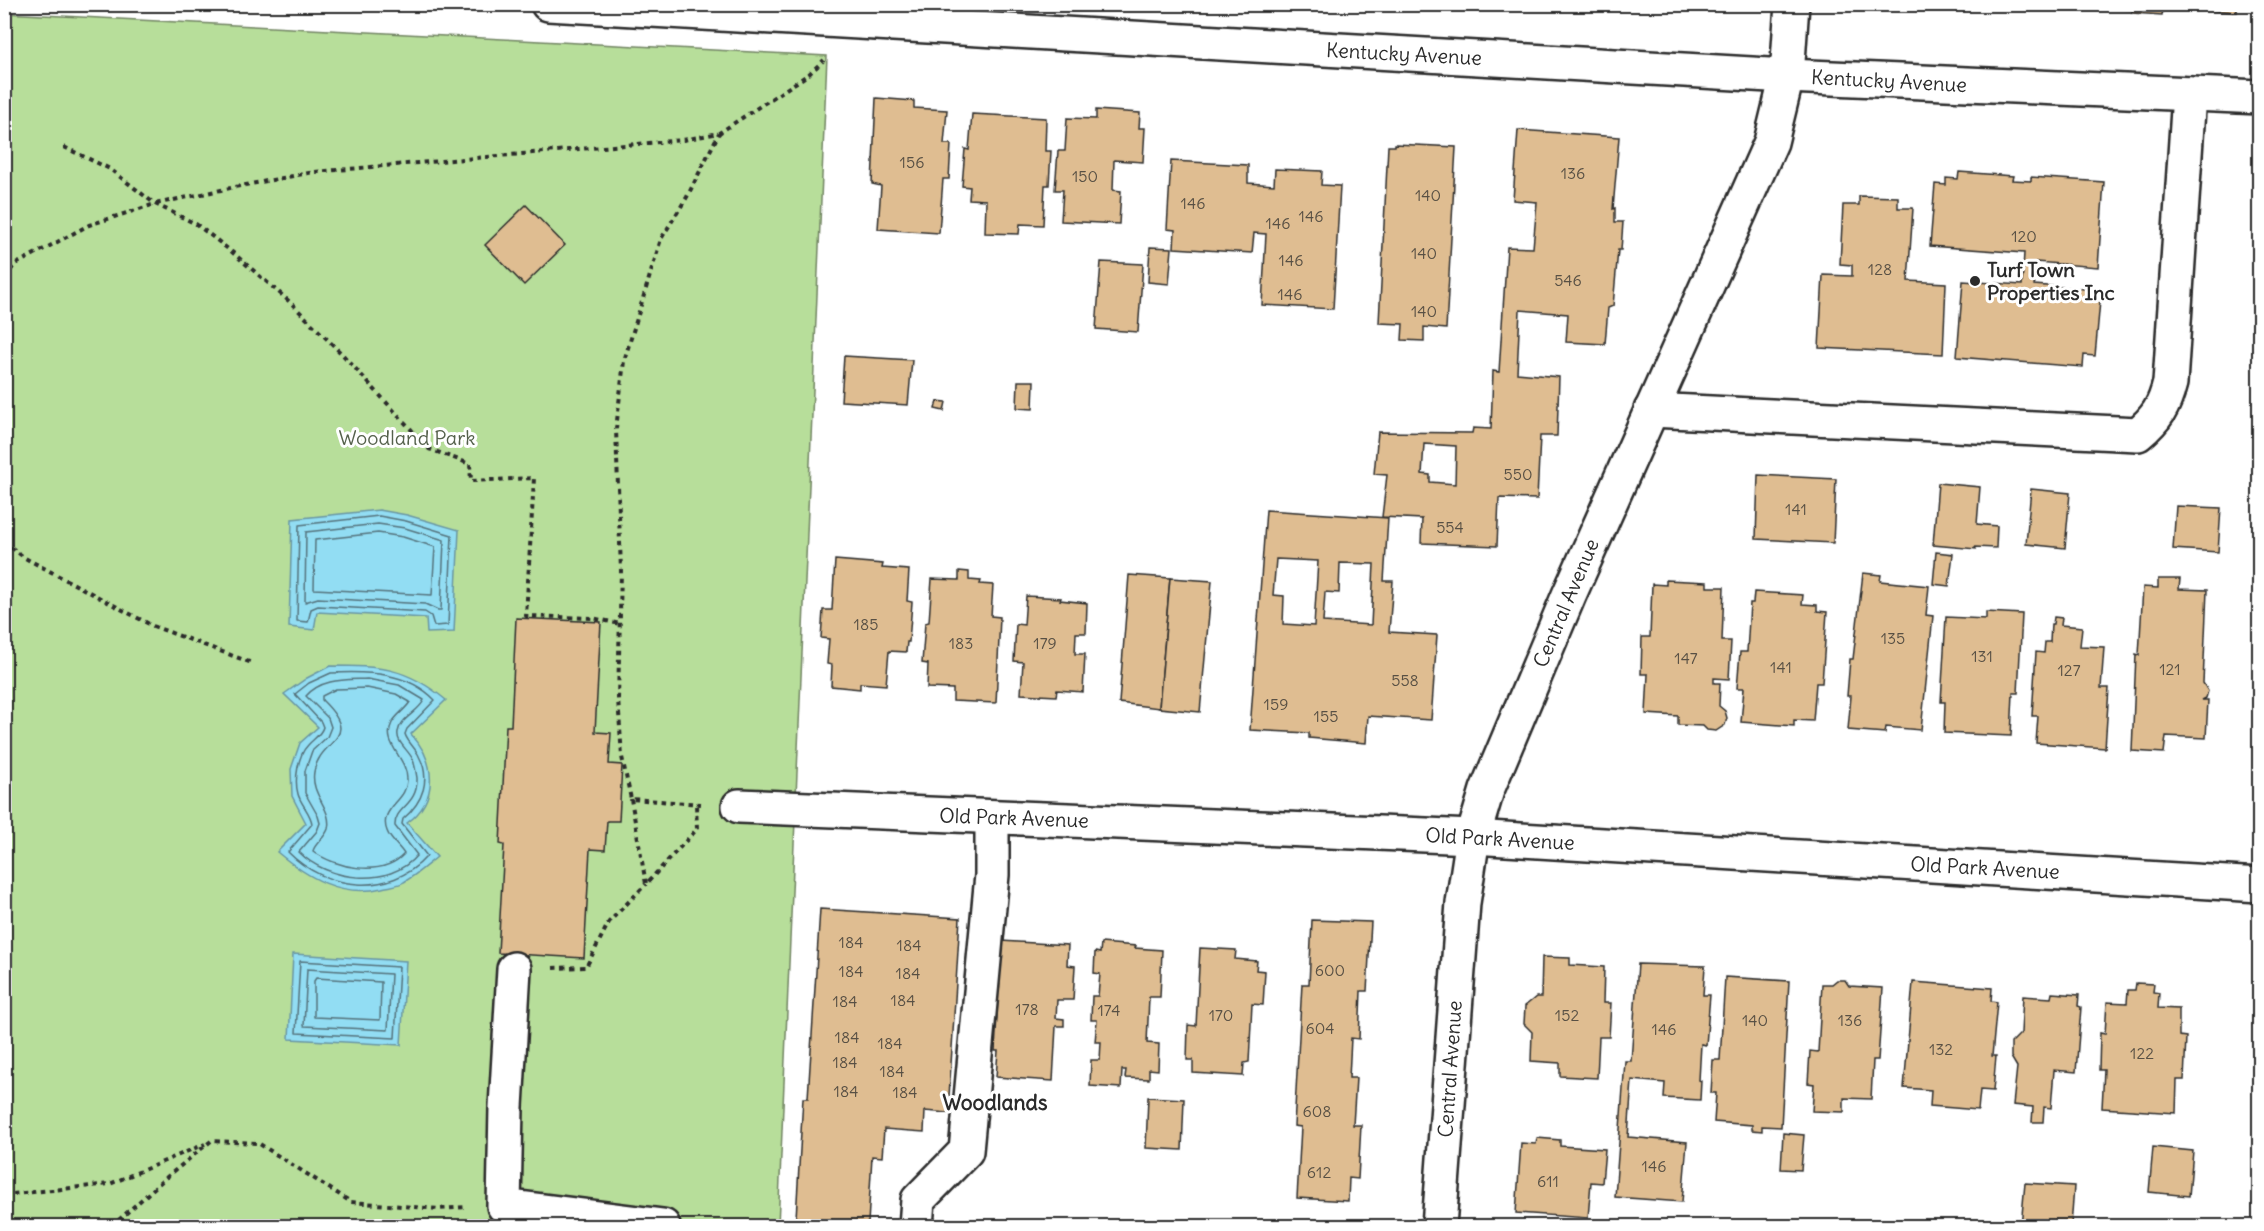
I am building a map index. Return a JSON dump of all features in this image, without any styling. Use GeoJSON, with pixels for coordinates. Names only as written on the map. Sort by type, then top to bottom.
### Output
{"type":"FeatureCollection","features":[{"type":"Feature","properties":{"kind":"street","name":"Kentucky Avenue"},"geometry":{"type":"LineString","coordinates":[[548,4],[1787,76],[2259,97]]}},
{"type":"Feature","properties":{"kind":"street","name":"Central Avenue"},"geometry":{"type":"LineString","coordinates":[[1439,1227],[1463,903],[1473,837],[1491,779],[1569,595],[1771,142],[1787,76],[1792,4]]}},
{"type":"Feature","properties":{"kind":"street"},"geometry":{"type":"LineString","coordinates":[[1651,410],[2138,434],[2153,421],[2165,403],[2170,383],[2189,94]]}},
{"type":"Feature","properties":{"kind":"street","name":"Old Park Avenue"},"geometry":{"type":"LineString","coordinates":[[739,806],[1473,837],[2259,885]]}},
{"type":"Feature","properties":{"kind":"street"},"geometry":{"type":"LineString","coordinates":[[916,1227],[918,1200],[966,1151],[992,875],[992,817]]}},
{"type":"Feature","properties":{"kind":"street"},"geometry":{"type":"LineString","coordinates":[[513,969],[504,1206],[663,1227]]}},
{"type":"Feature","properties":{"kind":"path"},"geometry":{"type":"LineString","coordinates":[[4,277],[16,264],[89,225],[155,204],[314,172],[683,140],[719,132],[808,74],[826,58]]}},
{"type":"Feature","properties":{"kind":"path"},"geometry":{"type":"LineString","coordinates":[[646,884],[622,757],[618,699],[621,571],[616,429],[624,361],[661,239],[687,197],[719,132]]}},
{"type":"Feature","properties":{"kind":"path"},"geometry":{"type":"LineString","coordinates":[[64,147],[110,169],[155,204],[196,224],[290,302],[343,355],[429,449],[470,464],[471,481],[534,478],[526,616],[593,618],[620,624]]}},
{"type":"Feature","properties":{"kind":"path"},"geometry":{"type":"LineString","coordinates":[[4,542],[25,558],[153,626],[252,663]]}},
{"type":"Feature","properties":{"kind":"path"},"geometry":{"type":"LineString","coordinates":[[631,799],[739,806]]}},
{"type":"Feature","properties":{"kind":"path"},"geometry":{"type":"LineString","coordinates":[[513,969],[586,967],[609,922],[697,829],[696,804]]}},
{"type":"Feature","properties":{"kind":"path"},"geometry":{"type":"LineString","coordinates":[[112,1227],[162,1180],[212,1141]]}},
{"type":"Feature","properties":{"kind":"path"},"geometry":{"type":"LineString","coordinates":[[4,1195],[110,1184],[212,1141],[258,1143],[351,1202],[439,1209],[504,1206]]}},
{"type":"Feature","properties":{"kind":"green space","name":"Woodland Park"},"geometry":{"type":"Polygon","coordinates":[[[4,13],[827,56],[778,1226],[5,1226],[4,13]]]}},
{"type":"Feature","properties":{"kind":"water"},"geometry":{"type":"Polygon","coordinates":[[[379,510],[407,515],[459,530],[454,632],[427,633],[426,618],[317,612],[314,630],[289,627],[292,519],[379,510]]]}},
{"type":"Feature","properties":{"kind":"water"},"geometry":{"type":"Polygon","coordinates":[[[330,666],[379,668],[392,671],[418,681],[446,700],[411,734],[425,756],[430,780],[425,803],[407,823],[437,857],[399,884],[367,890],[339,888],[300,870],[277,852],[306,823],[292,796],[291,769],[300,743],[318,727],[284,694],[330,666]]]}},
{"type":"Feature","properties":{"kind":"water"},"geometry":{"type":"Polygon","coordinates":[[[293,954],[406,961],[401,1045],[289,1039],[293,954]]]}},
{"type":"Feature","properties":{"kind":"building"},"geometry":{"type":"Polygon","coordinates":[[[2107,4],[2185,4],[2185,11],[2163,9],[2162,15],[2132,13],[2132,10],[2107,8],[2107,4]]]}},
{"type":"Feature","properties":{"kind":"building"},"geometry":{"type":"Polygon","coordinates":[[[2190,4],[2257,4],[2257,9],[2237,7],[2237,12],[2204,10],[2204,5],[2190,4]]]}},
{"type":"Feature","properties":{"kind":"building"},"geometry":{"type":"Polygon","coordinates":[[[876,98],[914,101],[914,108],[947,110],[944,144],[951,144],[949,179],[943,179],[939,233],[878,229],[881,186],[872,184],[876,98]]]}},
{"type":"Feature","properties":{"kind":"building"},"geometry":{"type":"Polygon","coordinates":[[[1096,110],[1140,113],[1139,128],[1145,128],[1143,162],[1114,160],[1113,190],[1121,191],[1119,224],[1061,221],[1063,190],[1055,190],[1058,151],[1065,151],[1067,118],[1096,119],[1096,110]]]}},
{"type":"Feature","properties":{"kind":"building"},"geometry":{"type":"Polygon","coordinates":[[[972,114],[1046,118],[1045,151],[1051,151],[1049,185],[1045,185],[1043,225],[1020,224],[1019,234],[985,233],[986,200],[969,199],[970,187],[962,186],[965,149],[969,150],[972,114]]]}},
{"type":"Feature","properties":{"kind":"building"},"geometry":{"type":"Polygon","coordinates":[[[1518,130],[1619,137],[1613,209],[1615,208],[1615,222],[1623,222],[1613,306],[1608,308],[1605,344],[1566,342],[1568,314],[1520,310],[1517,373],[1559,377],[1557,436],[1540,436],[1537,499],[1499,498],[1497,546],[1421,543],[1422,519],[1382,517],[1387,475],[1374,474],[1378,432],[1472,433],[1473,428],[1491,429],[1493,371],[1499,372],[1507,247],[1533,248],[1537,202],[1513,200],[1518,130]],[[1424,444],[1422,474],[1430,475],[1430,482],[1455,484],[1456,446],[1424,444]]]}},
{"type":"Feature","properties":{"kind":"building"},"geometry":{"type":"Polygon","coordinates":[[[1395,144],[1456,147],[1446,329],[1424,327],[1424,341],[1402,340],[1403,324],[1379,323],[1388,146],[1395,146],[1395,144]]]}},
{"type":"Feature","properties":{"kind":"building"},"geometry":{"type":"Polygon","coordinates":[[[1171,161],[1248,165],[1248,183],[1274,185],[1275,169],[1322,171],[1321,185],[1340,186],[1333,309],[1262,305],[1266,234],[1254,233],[1252,253],[1174,248],[1175,230],[1167,229],[1171,161]]]}},
{"type":"Feature","properties":{"kind":"building"},"geometry":{"type":"Polygon","coordinates":[[[1959,172],[2013,176],[2012,180],[2031,181],[2031,177],[2104,182],[2098,267],[2036,262],[2034,285],[2086,289],[2085,300],[2100,301],[2095,356],[2084,355],[2083,367],[1957,357],[1963,281],[2022,285],[2024,253],[1930,246],[1935,184],[1946,185],[1946,178],[1958,179],[1959,172]]]}},
{"type":"Feature","properties":{"kind":"building"},"geometry":{"type":"Polygon","coordinates":[[[1859,196],[1898,197],[1898,208],[1913,208],[1908,281],[1946,283],[1943,354],[1819,348],[1823,275],[1852,276],[1852,265],[1840,264],[1843,205],[1859,205],[1859,196]]]}},
{"type":"Feature","properties":{"kind":"building"},"geometry":{"type":"Polygon","coordinates":[[[526,205],[565,245],[524,285],[485,245],[526,205]]]}},
{"type":"Feature","properties":{"kind":"building"},"geometry":{"type":"Polygon","coordinates":[[[1150,247],[1172,248],[1169,284],[1148,282],[1150,247]]]}},
{"type":"Feature","properties":{"kind":"building"},"geometry":{"type":"Polygon","coordinates":[[[1101,262],[1143,264],[1138,332],[1096,329],[1101,262]]]}},
{"type":"Feature","properties":{"kind":"building"},"geometry":{"type":"Polygon","coordinates":[[[844,356],[912,360],[908,405],[841,401],[844,356]]]}},
{"type":"Feature","properties":{"kind":"building"},"geometry":{"type":"Polygon","coordinates":[[[1018,381],[1034,381],[1033,409],[1017,408],[1018,381]]]}},
{"type":"Feature","properties":{"kind":"building"},"geometry":{"type":"Polygon","coordinates":[[[937,401],[946,402],[944,411],[935,409],[937,401]]]}},
{"type":"Feature","properties":{"kind":"building"},"geometry":{"type":"Polygon","coordinates":[[[1758,475],[1836,479],[1833,543],[1756,539],[1758,475]]]}},
{"type":"Feature","properties":{"kind":"building"},"geometry":{"type":"Polygon","coordinates":[[[1938,483],[1980,487],[1977,524],[1997,526],[1996,548],[1975,547],[1976,549],[1933,545],[1938,483]]]}},
{"type":"Feature","properties":{"kind":"building"},"geometry":{"type":"Polygon","coordinates":[[[2031,489],[2070,493],[2065,548],[2026,544],[2031,489]]]}},
{"type":"Feature","properties":{"kind":"building"},"geometry":{"type":"Polygon","coordinates":[[[2176,506],[2221,508],[2218,552],[2173,549],[2176,506]]]}},
{"type":"Feature","properties":{"kind":"building"},"geometry":{"type":"Polygon","coordinates":[[[1266,510],[1388,518],[1384,581],[1393,581],[1389,632],[1437,635],[1431,720],[1368,716],[1366,743],[1309,738],[1309,733],[1250,730],[1266,510]],[[1276,559],[1273,595],[1284,596],[1283,624],[1314,626],[1318,561],[1276,559]],[[1340,563],[1339,593],[1325,592],[1323,622],[1371,625],[1374,564],[1340,563]]]}},
{"type":"Feature","properties":{"kind":"building"},"geometry":{"type":"Polygon","coordinates":[[[1936,552],[1953,554],[1949,586],[1933,584],[1936,552]]]}},
{"type":"Feature","properties":{"kind":"building"},"geometry":{"type":"Polygon","coordinates":[[[835,560],[883,564],[882,568],[909,570],[907,601],[912,602],[909,642],[907,642],[906,652],[889,651],[886,685],[860,683],[860,689],[831,686],[832,665],[827,664],[829,639],[821,638],[823,610],[832,610],[835,560]]]}},
{"type":"Feature","properties":{"kind":"building"},"geometry":{"type":"Polygon","coordinates":[[[959,571],[969,572],[969,580],[993,585],[991,616],[1000,617],[996,703],[953,701],[953,689],[927,688],[928,664],[922,663],[925,623],[929,622],[932,579],[959,580],[959,571]]]}},
{"type":"Feature","properties":{"kind":"building"},"geometry":{"type":"Polygon","coordinates":[[[1863,573],[1881,575],[1880,581],[1929,586],[1926,615],[1933,616],[1921,730],[1886,727],[1885,733],[1848,730],[1851,696],[1847,696],[1850,659],[1853,659],[1863,573]]]}},
{"type":"Feature","properties":{"kind":"building"},"geometry":{"type":"Polygon","coordinates":[[[1129,575],[1170,578],[1159,708],[1119,703],[1129,575]]]}},
{"type":"Feature","properties":{"kind":"building"},"geometry":{"type":"Polygon","coordinates":[[[1170,578],[1212,581],[1200,712],[1159,708],[1170,578]]]}},
{"type":"Feature","properties":{"kind":"building"},"geometry":{"type":"Polygon","coordinates":[[[2158,579],[2180,579],[2179,589],[2207,590],[2203,683],[2208,691],[2206,698],[2202,700],[2208,700],[2206,738],[2166,736],[2164,753],[2132,751],[2136,654],[2139,655],[2143,587],[2158,588],[2158,579]]]}},
{"type":"Feature","properties":{"kind":"building"},"geometry":{"type":"Polygon","coordinates":[[[1666,580],[1707,582],[1707,587],[1724,587],[1722,641],[1731,641],[1729,679],[1714,678],[1714,683],[1720,683],[1719,706],[1725,711],[1727,718],[1725,725],[1716,731],[1707,730],[1703,726],[1678,725],[1678,716],[1646,714],[1648,674],[1641,674],[1642,637],[1650,637],[1652,584],[1666,585],[1666,580]]]}},
{"type":"Feature","properties":{"kind":"building"},"geometry":{"type":"Polygon","coordinates":[[[1754,592],[1803,595],[1802,604],[1817,605],[1817,611],[1827,612],[1822,683],[1816,683],[1813,721],[1794,720],[1794,726],[1741,722],[1744,688],[1737,688],[1740,652],[1747,652],[1750,603],[1753,603],[1754,592]]]}},
{"type":"Feature","properties":{"kind":"building"},"geometry":{"type":"Polygon","coordinates":[[[1026,596],[1061,598],[1060,600],[1087,603],[1086,633],[1076,633],[1075,654],[1085,654],[1083,692],[1057,690],[1056,696],[1021,694],[1023,662],[1014,661],[1016,624],[1024,625],[1026,596]]]}},
{"type":"Feature","properties":{"kind":"building"},"geometry":{"type":"Polygon","coordinates":[[[1986,612],[2022,614],[2018,693],[2013,693],[2011,736],[1944,733],[1945,702],[1941,702],[1946,617],[1986,619],[1986,612]]]}},
{"type":"Feature","properties":{"kind":"building"},"geometry":{"type":"Polygon","coordinates":[[[2054,617],[2062,618],[2061,625],[2082,627],[2080,646],[2104,647],[2101,688],[2109,688],[2105,748],[2036,743],[2038,716],[2032,716],[2036,652],[2044,653],[2045,642],[2050,642],[2051,624],[2053,624],[2054,617]]]}},
{"type":"Feature","properties":{"kind":"building"},"geometry":{"type":"Polygon","coordinates":[[[516,618],[601,622],[595,732],[611,733],[609,764],[622,765],[619,821],[607,821],[605,850],[590,849],[584,958],[498,953],[504,845],[500,844],[506,726],[511,726],[516,618]]]}},
{"type":"Feature","properties":{"kind":"building"},"geometry":{"type":"Polygon","coordinates":[[[820,909],[960,918],[948,1113],[925,1111],[924,1132],[884,1129],[882,1157],[872,1156],[868,1223],[796,1218],[803,1098],[808,1098],[820,909]]]}},
{"type":"Feature","properties":{"kind":"building"},"geometry":{"type":"Polygon","coordinates":[[[1312,920],[1371,922],[1367,991],[1361,991],[1359,1039],[1351,1038],[1349,1078],[1356,1078],[1353,1125],[1361,1125],[1358,1179],[1349,1178],[1348,1201],[1297,1198],[1301,1127],[1294,1126],[1302,984],[1309,984],[1312,920]]]}},
{"type":"Feature","properties":{"kind":"building"},"geometry":{"type":"Polygon","coordinates":[[[1001,941],[1068,945],[1067,965],[1075,966],[1073,1000],[1057,1000],[1056,1018],[1064,1019],[1064,1026],[1056,1026],[1053,1081],[996,1077],[998,1051],[995,1051],[1001,941]]]}},
{"type":"Feature","properties":{"kind":"building"},"geometry":{"type":"Polygon","coordinates":[[[1101,943],[1162,950],[1160,997],[1149,997],[1147,1043],[1159,1044],[1158,1070],[1149,1069],[1149,1079],[1125,1078],[1126,1070],[1122,1070],[1121,1088],[1090,1086],[1091,1060],[1100,1060],[1101,1042],[1095,1042],[1097,1020],[1091,1020],[1092,996],[1098,996],[1100,974],[1094,973],[1095,952],[1100,953],[1101,943]]]}},
{"type":"Feature","properties":{"kind":"building"},"geometry":{"type":"Polygon","coordinates":[[[1200,948],[1236,950],[1235,959],[1257,961],[1256,970],[1265,971],[1263,1005],[1252,1004],[1249,1062],[1244,1063],[1243,1076],[1193,1073],[1193,1060],[1187,1060],[1188,1025],[1196,1026],[1200,948]]]}},
{"type":"Feature","properties":{"kind":"building"},"geometry":{"type":"Polygon","coordinates":[[[1542,957],[1570,958],[1570,965],[1604,967],[1603,1003],[1611,1003],[1609,1037],[1599,1037],[1597,1078],[1560,1076],[1560,1063],[1531,1061],[1532,1032],[1524,1024],[1525,1006],[1536,997],[1541,997],[1542,957]]]}},
{"type":"Feature","properties":{"kind":"building"},"geometry":{"type":"Polygon","coordinates":[[[1638,964],[1705,966],[1703,995],[1710,995],[1706,1045],[1701,1044],[1700,1100],[1664,1098],[1665,1083],[1632,1080],[1628,1137],[1687,1142],[1682,1202],[1615,1197],[1625,1061],[1631,1061],[1638,964]]]}},
{"type":"Feature","properties":{"kind":"building"},"geometry":{"type":"Polygon","coordinates":[[[1725,977],[1789,981],[1781,1127],[1762,1126],[1762,1131],[1752,1130],[1752,1125],[1714,1122],[1716,1093],[1711,1093],[1713,1060],[1720,1060],[1725,977]]]}},
{"type":"Feature","properties":{"kind":"building"},"geometry":{"type":"Polygon","coordinates":[[[1837,980],[1845,980],[1849,986],[1883,988],[1878,1060],[1873,1060],[1871,1099],[1844,1098],[1844,1112],[1812,1111],[1814,1084],[1808,1083],[1810,1051],[1818,1052],[1822,984],[1832,984],[1837,980]]]}},
{"type":"Feature","properties":{"kind":"building"},"geometry":{"type":"Polygon","coordinates":[[[1913,982],[1992,988],[1991,1001],[1997,1002],[1992,1056],[1996,1056],[1993,1091],[1980,1090],[1978,1110],[1930,1106],[1931,1090],[1904,1088],[1913,982]]]}},
{"type":"Feature","properties":{"kind":"building"},"geometry":{"type":"Polygon","coordinates":[[[2136,983],[2154,984],[2153,992],[2159,993],[2158,1008],[2179,1009],[2179,1036],[2186,1037],[2184,1080],[2177,1080],[2176,1113],[2102,1108],[2104,1070],[2099,1070],[2100,1033],[2105,1034],[2107,1002],[2127,1003],[2128,990],[2135,990],[2136,983]]]}},
{"type":"Feature","properties":{"kind":"building"},"geometry":{"type":"Polygon","coordinates":[[[2052,993],[2079,995],[2078,1006],[2081,1007],[2076,1072],[2054,1070],[2051,1108],[2044,1107],[2043,1122],[2032,1122],[2033,1107],[2013,1105],[2017,1067],[2011,1057],[2011,1043],[2021,1033],[2023,996],[2051,998],[2052,993]]]}},
{"type":"Feature","properties":{"kind":"building"},"geometry":{"type":"Polygon","coordinates":[[[1148,1097],[1184,1099],[1182,1150],[1146,1148],[1148,1097]]]}},
{"type":"Feature","properties":{"kind":"building"},"geometry":{"type":"Polygon","coordinates":[[[1783,1133],[1804,1135],[1801,1170],[1781,1169],[1783,1133]]]}},
{"type":"Feature","properties":{"kind":"building"},"geometry":{"type":"Polygon","coordinates":[[[1537,1138],[1560,1140],[1560,1146],[1605,1149],[1602,1183],[1591,1182],[1588,1218],[1516,1213],[1521,1143],[1536,1144],[1537,1138]]]}},
{"type":"Feature","properties":{"kind":"building"},"geometry":{"type":"Polygon","coordinates":[[[2153,1147],[2193,1151],[2189,1196],[2149,1192],[2153,1147]]]}},
{"type":"Feature","properties":{"kind":"building"},"geometry":{"type":"Polygon","coordinates":[[[2025,1183],[2074,1186],[2071,1226],[2021,1226],[2025,1183]]]}},
{"type":"Feature","properties":{"kind":"place","name":"Turf Town Properties Inc"},"geometry":{"type":"Point","coordinates":[1975,281]}},
{"type":"Feature","properties":{"kind":"district","name":"Woodlands"},"geometry":{"type":"Point","coordinates":[995,1103]}}]}
